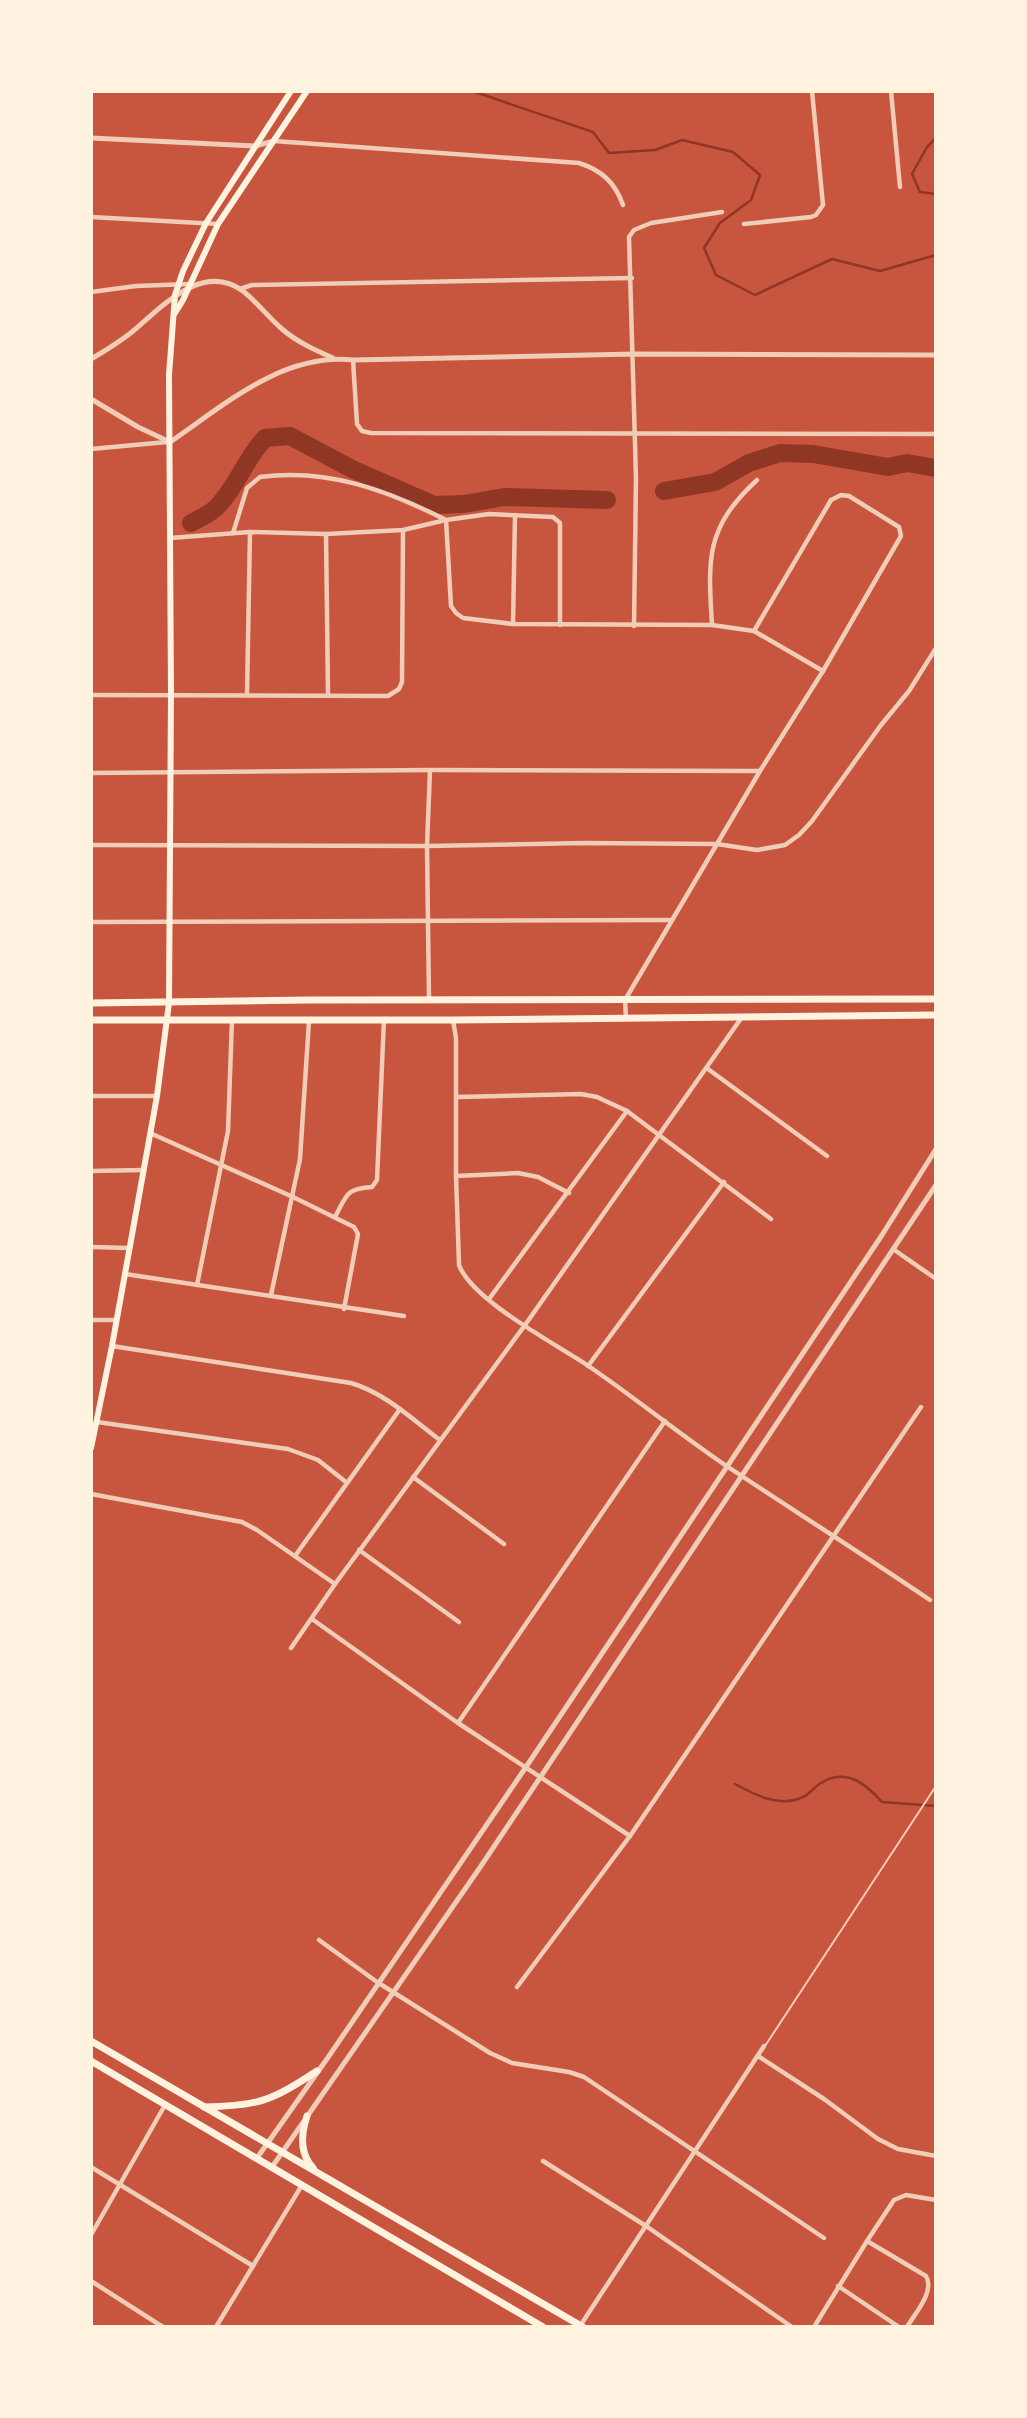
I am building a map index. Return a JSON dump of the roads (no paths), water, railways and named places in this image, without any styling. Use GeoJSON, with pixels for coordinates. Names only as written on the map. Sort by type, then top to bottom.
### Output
{"type":"FeatureCollection","features":[{"type":"Feature","properties":{"kind":"main road"},"geometry":{"type":"LineString","coordinates":[[91,1448],[157,1096],[169,1003],[169,375],[175,295],[206,223],[291,91]]}},
{"type":"Feature","properties":{"kind":"main road"},"geometry":{"type":"LineString","coordinates":[[174,315],[218,224],[307,91]]}},
{"type":"Feature","properties":{"kind":"main road"},"geometry":{"type":"LineString","coordinates":[[91,1003],[254,1000],[936,999]]}},
{"type":"Feature","properties":{"kind":"main road"},"geometry":{"type":"LineString","coordinates":[[913,1015],[936,1021]]}},
{"type":"Feature","properties":{"kind":"main road"},"geometry":{"type":"LineString","coordinates":[[91,1020],[453,1020],[936,1015]]}},
{"type":"Feature","properties":{"kind":"main road"},"geometry":{"type":"LineString","coordinates":[[91,2041],[581,2326]]}},
{"type":"Feature","properties":{"kind":"main road"},"geometry":{"type":"LineString","coordinates":[[91,2060],[543,2327]]}},
{"type":"Feature","properties":{"kind":"main road"},"geometry":{"type":"LineString","coordinates":[[204,2107],[264,2102],[317,2071]]}},
{"type":"Feature","properties":{"kind":"main road"},"geometry":{"type":"LineString","coordinates":[[307,2116],[302,2145],[308,2162],[318,2173]]}},
{"type":"Feature","properties":{"kind":"street"},"geometry":{"type":"LineString","coordinates":[[744,224],[811,217],[817,215],[823,205],[812,91]]}},
{"type":"Feature","properties":{"kind":"street"},"geometry":{"type":"LineString","coordinates":[[891,91],[900,187]]}},
{"type":"Feature","properties":{"kind":"street"},"geometry":{"type":"LineString","coordinates":[[91,138],[256,146],[274,141],[579,163],[591,167],[612,183],[623,205]]}},
{"type":"Feature","properties":{"kind":"street"},"geometry":{"type":"LineString","coordinates":[[634,626],[636,478],[629,237],[632,232],[650,223],[722,212]]}},
{"type":"Feature","properties":{"kind":"street"},"geometry":{"type":"LineString","coordinates":[[91,216],[218,224]]}},
{"type":"Feature","properties":{"kind":"street"},"geometry":{"type":"LineString","coordinates":[[240,289],[252,285],[632,278]]}},
{"type":"Feature","properties":{"kind":"street"},"geometry":{"type":"LineString","coordinates":[[91,359],[129,334],[165,301],[202,282],[229,283],[240,289],[283,330],[333,358]]}},
{"type":"Feature","properties":{"kind":"street"},"geometry":{"type":"LineString","coordinates":[[91,292],[136,286],[189,287]]}},
{"type":"Feature","properties":{"kind":"street"},"geometry":{"type":"LineString","coordinates":[[91,449],[170,442],[275,373],[301,364],[333,358],[353,360],[634,354],[936,355]]}},
{"type":"Feature","properties":{"kind":"street"},"geometry":{"type":"LineString","coordinates":[[353,360],[357,424],[362,431],[371,433],[936,434]]}},
{"type":"Feature","properties":{"kind":"street"},"geometry":{"type":"LineString","coordinates":[[91,400],[170,442]]}},
{"type":"Feature","properties":{"kind":"street"},"geometry":{"type":"LineString","coordinates":[[233,533],[247,488],[260,477],[269,476],[338,478],[382,492],[446,520]]}},
{"type":"Feature","properties":{"kind":"street"},"geometry":{"type":"LineString","coordinates":[[712,625],[709,570],[715,537],[724,516],[757,480]]}},
{"type":"Feature","properties":{"kind":"street"},"geometry":{"type":"LineString","coordinates":[[626,1018],[625,1000],[901,537],[899,527],[849,496],[841,495],[831,500],[754,631]]}},
{"type":"Feature","properties":{"kind":"street"},"geometry":{"type":"LineString","coordinates":[[170,534],[326,534],[403,530],[489,514],[553,517],[560,523],[560,625]]}},
{"type":"Feature","properties":{"kind":"street"},"geometry":{"type":"LineString","coordinates":[[513,624],[515,515]]}},
{"type":"Feature","properties":{"kind":"street"},"geometry":{"type":"LineString","coordinates":[[446,520],[451,606],[456,614],[463,618],[513,624],[712,625],[754,631],[823,671]]}},
{"type":"Feature","properties":{"kind":"street"},"geometry":{"type":"LineString","coordinates":[[91,695],[388,696],[399,689],[402,682],[403,530]]}},
{"type":"Feature","properties":{"kind":"street"},"geometry":{"type":"LineString","coordinates":[[247,695],[250,532]]}},
{"type":"Feature","properties":{"kind":"street"},"geometry":{"type":"LineString","coordinates":[[326,534],[328,694]]}},
{"type":"Feature","properties":{"kind":"street"},"geometry":{"type":"LineString","coordinates":[[91,845],[428,846],[584,843],[717,844],[757,850],[778,848],[799,835],[812,821],[881,725],[909,691],[936,648]]}},
{"type":"Feature","properties":{"kind":"street"},"geometry":{"type":"LineString","coordinates":[[429,1000],[430,770]]}},
{"type":"Feature","properties":{"kind":"street"},"geometry":{"type":"LineString","coordinates":[[91,773],[760,771]]}},
{"type":"Feature","properties":{"kind":"street"},"geometry":{"type":"LineString","coordinates":[[91,922],[673,920]]}},
{"type":"Feature","properties":{"kind":"street"},"geometry":{"type":"LineString","coordinates":[[291,1648],[708,1069],[743,1015]]}},
{"type":"Feature","properties":{"kind":"street"},"geometry":{"type":"LineString","coordinates":[[335,1217],[350,1192],[358,1188],[372,1187],[377,1180],[384,1018]]}},
{"type":"Feature","properties":{"kind":"street"},"geometry":{"type":"LineString","coordinates":[[197,1285],[228,1131],[232,1019]]}},
{"type":"Feature","properties":{"kind":"street"},"geometry":{"type":"LineString","coordinates":[[271,1295],[300,1159],[309,1020]]}},
{"type":"Feature","properties":{"kind":"street"},"geometry":{"type":"LineString","coordinates":[[453,1020],[456,1038],[459,1265],[471,1286],[727,1466],[930,1600]]}},
{"type":"Feature","properties":{"kind":"street"},"geometry":{"type":"LineString","coordinates":[[708,1069],[827,1157]]}},
{"type":"Feature","properties":{"kind":"street"},"geometry":{"type":"LineString","coordinates":[[457,1097],[581,1094],[597,1097],[627,1111],[771,1219]]}},
{"type":"Feature","properties":{"kind":"street"},"geometry":{"type":"LineString","coordinates":[[91,1096],[157,1096]]}},
{"type":"Feature","properties":{"kind":"street"},"geometry":{"type":"LineString","coordinates":[[489,1299],[627,1111]]}},
{"type":"Feature","properties":{"kind":"street"},"geometry":{"type":"LineString","coordinates":[[150,1133],[354,1227],[358,1234],[344,1309]]}},
{"type":"Feature","properties":{"kind":"street"},"geometry":{"type":"LineString","coordinates":[[257,2158],[526,1767],[882,1235],[936,1149]]}},
{"type":"Feature","properties":{"kind":"street"},"geometry":{"type":"LineString","coordinates":[[91,1171],[143,1170]]}},
{"type":"Feature","properties":{"kind":"street"},"geometry":{"type":"LineString","coordinates":[[456,1176],[518,1173],[538,1177],[569,1193]]}},
{"type":"Feature","properties":{"kind":"street"},"geometry":{"type":"LineString","coordinates":[[588,1366],[724,1182]]}},
{"type":"Feature","properties":{"kind":"street"},"geometry":{"type":"LineString","coordinates":[[272,2167],[340,2073],[481,1866],[936,1185]]}},
{"type":"Feature","properties":{"kind":"street"},"geometry":{"type":"LineString","coordinates":[[91,1247],[130,1248]]}},
{"type":"Feature","properties":{"kind":"street"},"geometry":{"type":"LineString","coordinates":[[893,1250],[936,1279]]}},
{"type":"Feature","properties":{"kind":"street"},"geometry":{"type":"LineString","coordinates":[[125,1274],[404,1316]]}},
{"type":"Feature","properties":{"kind":"street"},"geometry":{"type":"LineString","coordinates":[[91,1320],[117,1320]]}},
{"type":"Feature","properties":{"kind":"street"},"geometry":{"type":"LineString","coordinates":[[112,1346],[351,1383],[372,1391],[440,1440]]}},
{"type":"Feature","properties":{"kind":"street"},"geometry":{"type":"LineString","coordinates":[[517,1987],[630,1836],[921,1407]]}},
{"type":"Feature","properties":{"kind":"street"},"geometry":{"type":"LineString","coordinates":[[295,1556],[400,1409]]}},
{"type":"Feature","properties":{"kind":"street"},"geometry":{"type":"LineString","coordinates":[[458,1723],[665,1421]]}},
{"type":"Feature","properties":{"kind":"street"},"geometry":{"type":"LineString","coordinates":[[97,1422],[288,1449],[318,1460],[346,1482]]}},
{"type":"Feature","properties":{"kind":"street"},"geometry":{"type":"LineString","coordinates":[[413,1477],[504,1544]]}},
{"type":"Feature","properties":{"kind":"street"},"geometry":{"type":"LineString","coordinates":[[91,1494],[242,1522],[335,1584]]}},
{"type":"Feature","properties":{"kind":"street"},"geometry":{"type":"LineString","coordinates":[[359,1550],[459,1622]]}},
{"type":"Feature","properties":{"kind":"street"},"geometry":{"type":"LineString","coordinates":[[312,1619],[458,1723],[630,1836]]}},
{"type":"Feature","properties":{"kind":"street"},"geometry":{"type":"LineString","coordinates":[[319,1940],[393,1993],[501,2058],[512,2063],[584,2077],[824,2238]]}},
{"type":"Feature","properties":{"kind":"street"},"geometry":{"type":"LineString","coordinates":[[581,2326],[764,2046]]}},
{"type":"Feature","properties":{"kind":"street"},"geometry":{"type":"LineString","coordinates":[[758,2056],[824,2099],[878,2139],[898,2149],[935,2154]]}},
{"type":"Feature","properties":{"kind":"street"},"geometry":{"type":"LineString","coordinates":[[91,2235],[165,2104]]}},
{"type":"Feature","properties":{"kind":"street"},"geometry":{"type":"LineString","coordinates":[[542,2161],[646,2226],[792,2327]]}},
{"type":"Feature","properties":{"kind":"street"},"geometry":{"type":"LineString","coordinates":[[91,2168],[253,2266]]}},
{"type":"Feature","properties":{"kind":"street"},"geometry":{"type":"LineString","coordinates":[[216,2327],[302,2185]]}},
{"type":"Feature","properties":{"kind":"street"},"geometry":{"type":"LineString","coordinates":[[814,2327],[894,2200],[906,2195],[936,2200]]}},
{"type":"Feature","properties":{"kind":"street"},"geometry":{"type":"LineString","coordinates":[[867,2241],[926,2276],[929,2281],[928,2292],[907,2327]]}},
{"type":"Feature","properties":{"kind":"street"},"geometry":{"type":"LineString","coordinates":[[91,2281],[163,2327]]}},
{"type":"Feature","properties":{"kind":"street"},"geometry":{"type":"LineString","coordinates":[[838,2286],[899,2327]]}},
{"type":"Feature","properties":{"kind":"lane"},"geometry":{"type":"LineString","coordinates":[[764,2046],[936,1786]]}},
{"type":"Feature","properties":{"kind":"waterway"},"geometry":{"type":"LineString","coordinates":[[472,91],[593,132],[609,153],[655,150],[682,140],[733,152],[760,175],[751,200],[720,223],[704,248],[716,275],[755,295],[832,259],[880,271],[936,255]]}},
{"type":"Feature","properties":{"kind":"waterway"},"geometry":{"type":"LineString","coordinates":[[936,138],[927,147],[912,174],[920,192],[936,194]]}},
{"type":"Feature","properties":{"kind":"waterway"},"geometry":{"type":"LineString","coordinates":[[191,523],[213,510],[223,500],[265,438],[290,436],[352,469],[434,505],[464,504],[504,497],[607,500]]}},
{"type":"Feature","properties":{"kind":"waterway"},"geometry":{"type":"LineString","coordinates":[[664,491],[715,482],[749,463],[780,453],[813,454],[888,467],[907,463],[936,468]]}},
{"type":"Feature","properties":{"kind":"waterway"},"geometry":{"type":"LineString","coordinates":[[735,1784],[759,1796],[785,1801],[803,1797],[830,1778],[847,1777],[862,1784],[882,1802],[936,1806]]}}]}
